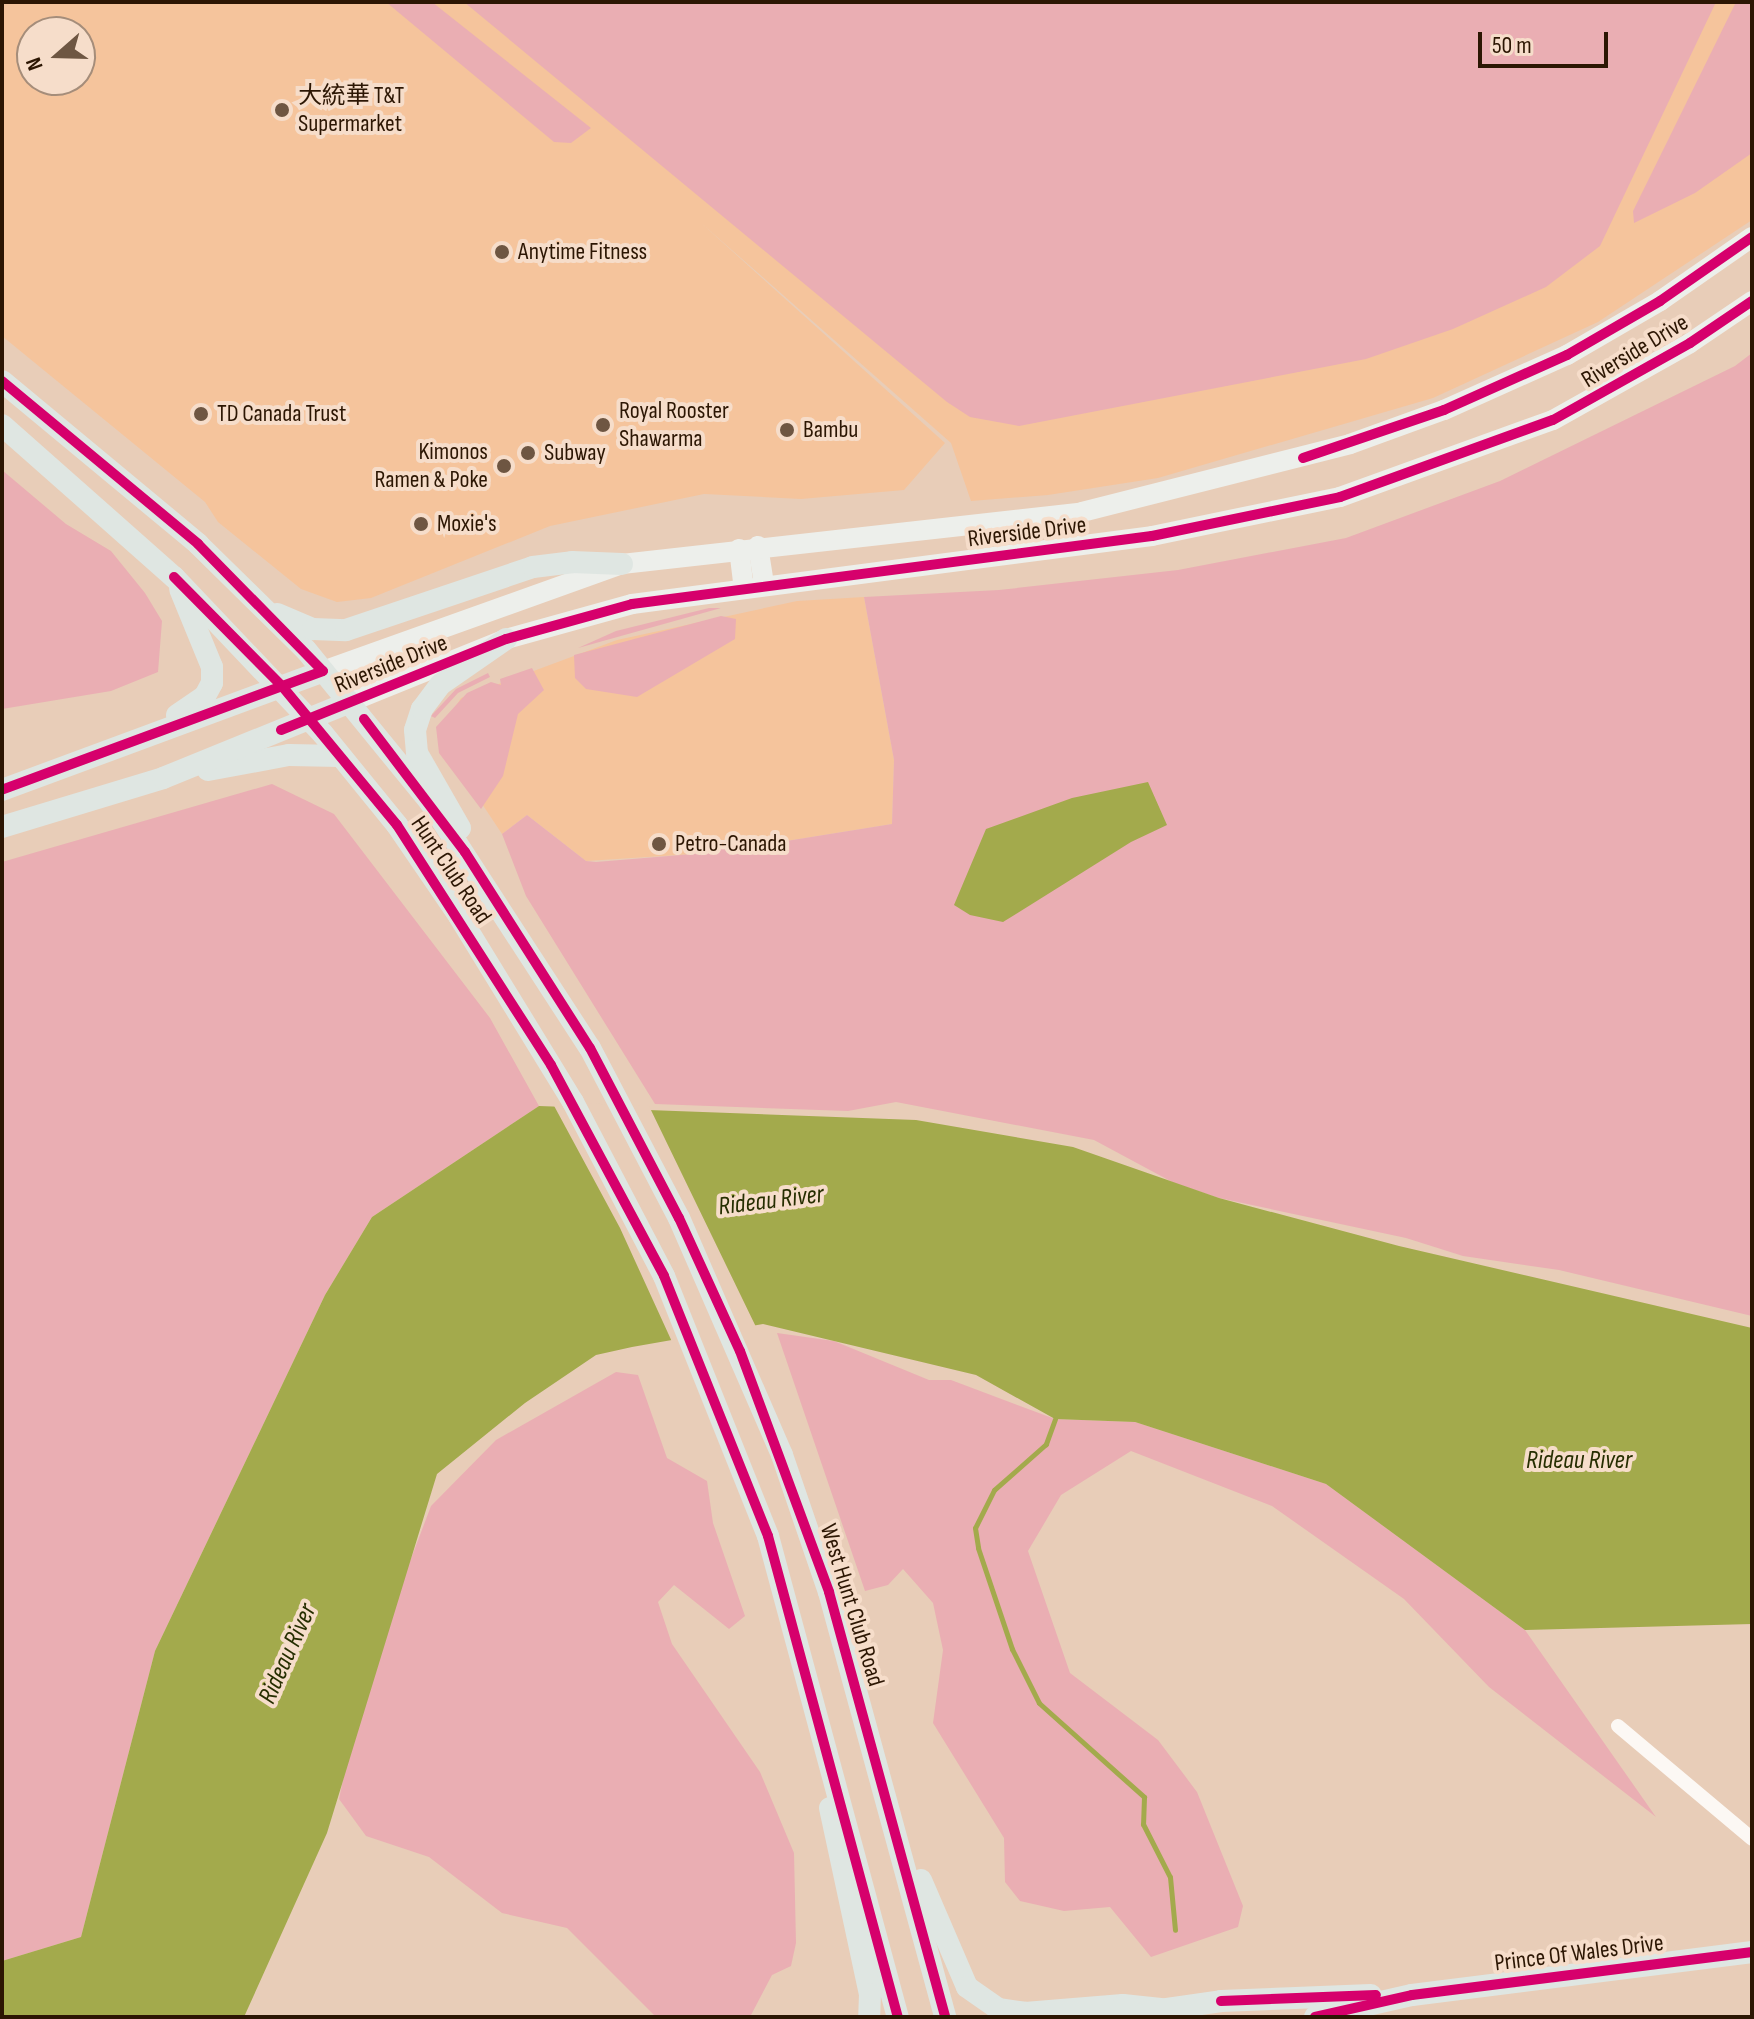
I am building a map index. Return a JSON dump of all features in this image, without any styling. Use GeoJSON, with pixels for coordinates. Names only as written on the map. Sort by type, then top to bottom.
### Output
{"type":"FeatureCollection","features":[{"type":"Feature","properties":{"kind":"main road","name":"Riverside Drive"},"geometry":{"type":"LineString","coordinates":[[2,790],[622,564],[1082,512],[1350,444],[1444,410],[1567,355],[1660,301],[1752,237]]}},
{"type":"Feature","properties":{"kind":"main road","name":"Riverside Drive"},"geometry":{"type":"LineString","coordinates":[[2,827],[163,778],[506,639],[632,604],[1152,536],[1340,497],[1553,420],[1639,373],[1752,301]]}},
{"type":"Feature","properties":{"kind":"main road","name":"Hunt Club Road"},"geometry":{"type":"LineString","coordinates":[[2,381],[168,517],[265,608],[350,702],[465,852],[524,940],[605,1076],[679,1218]]}},
{"type":"Feature","properties":{"kind":"main road","name":"Hunt Club Road"},"geometry":{"type":"LineString","coordinates":[[2,425],[174,577],[282,686],[397,825],[490,964],[573,1102],[638,1225],[708,1376],[757,1507],[802,1649]]}},
{"type":"Feature","properties":{"kind":"main road"},"geometry":{"type":"LineString","coordinates":[[748,548],[754,586]]}},
{"type":"Feature","properties":{"kind":"main road"},"geometry":{"type":"LineString","coordinates":[[265,608],[313,629],[346,630],[533,567],[572,562],[622,564]]}},
{"type":"Feature","properties":{"kind":"main road"},"geometry":{"type":"LineString","coordinates":[[130,741],[184,711],[212,683],[204,644],[174,577]]}},
{"type":"Feature","properties":{"kind":"main road"},"geometry":{"type":"LineString","coordinates":[[465,852],[455,815],[417,753],[415,730],[422,709],[441,684],[506,639]]}},
{"type":"Feature","properties":{"kind":"main road"},"geometry":{"type":"LineString","coordinates":[[163,778],[289,755],[340,756]]}},
{"type":"Feature","properties":{"kind":"main road","name":"West Hunt Club Road"},"geometry":{"type":"LineString","coordinates":[[679,1218],[740,1351],[798,1500],[882,1784],[945,2017]]}},
{"type":"Feature","properties":{"kind":"main road"},"geometry":{"type":"LineString","coordinates":[[802,1649],[837,1849],[870,1994],[869,2017]]}},
{"type":"Feature","properties":{"kind":"main road"},"geometry":{"type":"LineString","coordinates":[[802,1649],[898,2017]]}},
{"type":"Feature","properties":{"kind":"main road"},"geometry":{"type":"LineString","coordinates":[[882,1784],[967,1987],[1009,2011],[1123,2005],[1161,2009]]}},
{"type":"Feature","properties":{"kind":"main road","name":"Prince Of Wales Drive"},"geometry":{"type":"LineString","coordinates":[[1118,2017],[1161,2009],[1205,2010],[1412,1995],[1752,1952]]}},
{"type":"Feature","properties":{"kind":"main road","name":"Prince Of Wales Drive"},"geometry":{"type":"LineString","coordinates":[[1315,2017],[1412,1995]]}},
{"type":"Feature","properties":{"kind":"street"},"geometry":{"type":"LineString","coordinates":[[1618,1726],[1752,1839]]}},
{"type":"Feature","properties":{"kind":"shaded area"},"geometry":{"type":"Polygon","coordinates":[[[2,2],[1752,2],[1752,220],[1598,322],[1433,398],[1158,478],[1048,495],[971,501],[951,443],[700,222],[945,443],[904,490],[801,499],[704,494],[550,526],[371,598],[337,602],[301,589],[218,522],[205,502],[2,336],[2,2]]]}},
{"type":"Feature","properties":{"kind":"shaded area"},"geometry":{"type":"Polygon","coordinates":[[[386,2],[432,2],[591,128],[571,143],[554,142],[386,2]]]}},
{"type":"Feature","properties":{"kind":"shaded area"},"geometry":{"type":"Polygon","coordinates":[[[464,2],[1716,2],[1600,246],[1546,287],[1453,329],[1366,359],[1019,426],[970,417],[947,402],[464,2]]]}},
{"type":"Feature","properties":{"kind":"shaded area"},"geometry":{"type":"Polygon","coordinates":[[[1736,2],[1752,2],[1752,153],[1695,193],[1634,223],[1633,211],[1736,2]]]}},
{"type":"Feature","properties":{"kind":"shaded area"},"geometry":{"type":"Polygon","coordinates":[[[1752,353],[1752,1316],[1559,1270],[1463,1256],[1406,1238],[1219,1198],[1174,1183],[1094,1140],[896,1102],[848,1111],[655,1104],[526,896],[502,834],[527,815],[586,861],[596,862],[693,854],[743,842],[774,843],[892,824],[894,760],[864,597],[999,590],[1178,570],[1346,538],[1500,481],[1735,366],[1752,353]]]}},
{"type":"Feature","properties":{"kind":"shaded area"},"geometry":{"type":"Polygon","coordinates":[[[2,470],[66,524],[111,551],[145,593],[162,621],[158,672],[111,691],[2,709],[2,470]]]}},
{"type":"Feature","properties":{"kind":"shaded area"},"geometry":{"type":"Polygon","coordinates":[[[864,597],[894,760],[892,824],[774,843],[743,842],[693,854],[586,861],[527,815],[502,834],[437,736],[461,698],[617,640],[797,601],[864,597]]]}},
{"type":"Feature","properties":{"kind":"shaded area"},"geometry":{"type":"Polygon","coordinates":[[[709,608],[721,608],[578,648],[616,631],[709,608]]]}},
{"type":"Feature","properties":{"kind":"shaded area"},"geometry":{"type":"Polygon","coordinates":[[[721,616],[736,619],[735,639],[637,697],[586,689],[575,678],[574,655],[721,616]]]}},
{"type":"Feature","properties":{"kind":"shaded area"},"geometry":{"type":"Polygon","coordinates":[[[532,668],[544,690],[518,714],[503,776],[481,809],[439,753],[436,727],[467,693],[491,682],[501,685],[500,679],[532,668]]]}},
{"type":"Feature","properties":{"kind":"shaded area"},"geometry":{"type":"Polygon","coordinates":[[[488,673],[490,677],[458,693],[435,718],[431,716],[456,689],[488,673]]]}},
{"type":"Feature","properties":{"kind":"shaded area"},"geometry":{"type":"Polygon","coordinates":[[[272,784],[334,814],[490,1018],[539,1106],[372,1217],[325,1295],[155,1651],[81,1937],[2,1961],[2,862],[272,784]]]}},
{"type":"Feature","properties":{"kind":"shaded area"},"geometry":{"type":"Polygon","coordinates":[[[777,1333],[834,1341],[929,1380],[951,1380],[1055,1419],[1135,1422],[1326,1484],[1525,1630],[1656,1817],[1489,1687],[1404,1599],[1272,1506],[1131,1451],[1061,1495],[1028,1551],[1070,1673],[1158,1740],[1197,1792],[1243,1906],[1238,1927],[1151,1957],[1110,1907],[1064,1911],[1020,1901],[1005,1882],[1004,1838],[933,1723],[943,1650],[933,1603],[903,1569],[888,1585],[865,1591],[777,1333]]]}},
{"type":"Feature","properties":{"kind":"shaded area"},"geometry":{"type":"Polygon","coordinates":[[[616,1372],[638,1375],[667,1458],[707,1481],[713,1523],[745,1616],[729,1629],[674,1585],[658,1602],[672,1644],[760,1772],[794,1853],[796,1943],[791,1966],[772,1975],[750,2017],[656,2017],[567,1928],[502,1913],[429,1857],[366,1836],[339,1799],[363,1685],[431,1506],[496,1440],[616,1372]]]}},
{"type":"Feature","properties":{"kind":"water"},"geometry":{"type":"Polygon","coordinates":[[[1148,782],[1167,825],[1131,842],[1003,922],[970,915],[954,905],[986,829],[1072,798],[1148,782]]]}},
{"type":"Feature","properties":{"kind":"water","name":"Rideau River"},"geometry":{"type":"Polygon","coordinates":[[[539,1106],[916,1120],[1073,1147],[1219,1198],[1399,1246],[1752,1328],[1752,1624],[1525,1630],[1326,1484],[1135,1422],[1055,1419],[976,1375],[763,1324],[596,1355],[525,1403],[437,1474],[327,1833],[244,2017],[2,2017],[2,1961],[81,1937],[155,1651],[325,1295],[372,1217],[539,1106]]]}},
{"type":"Feature","properties":{"kind":"pier"},"geometry":{"type":"Polygon","coordinates":[[[552,1102],[649,1106],[757,1329],[673,1344],[620,1228],[552,1102]]]}},
{"type":"Feature","properties":{"kind":"waterway"},"geometry":{"type":"LineString","coordinates":[[1055,1419],[1046,1444],[994,1490],[975,1528],[978,1548],[1012,1649],[1039,1703],[1144,1797],[1143,1824],[1170,1877],[1175,1930]]}},
{"type":"Feature","properties":{"kind":"cycle path"},"geometry":{"type":"LineString","coordinates":[[1303,458],[1444,410],[1567,355],[1660,301],[1752,237]]}},
{"type":"Feature","properties":{"kind":"cycle path"},"geometry":{"type":"LineString","coordinates":[[281,730],[506,639],[632,604],[1152,536],[1340,497],[1553,420],[1690,343],[1752,301]]}},
{"type":"Feature","properties":{"kind":"cycle path"},"geometry":{"type":"LineString","coordinates":[[2,381],[198,544],[323,671],[2,790]]}},
{"type":"Feature","properties":{"kind":"cycle path"},"geometry":{"type":"LineString","coordinates":[[174,577],[282,686],[397,825],[551,1065],[664,1276],[768,1536],[898,2017]]}},
{"type":"Feature","properties":{"kind":"cycle path"},"geometry":{"type":"LineString","coordinates":[[364,719],[465,852],[590,1048],[679,1218],[740,1351],[829,1592],[945,2017]]}},
{"type":"Feature","properties":{"kind":"cycle path"},"geometry":{"type":"LineString","coordinates":[[1315,2017],[1412,1995],[1752,1952]]}},
{"type":"Feature","properties":{"kind":"cycle path"},"geometry":{"type":"LineString","coordinates":[[1221,2001],[1376,1995]]}},
{"type":"Feature","properties":{"kind":"place","name":"大統華 T&T Supermarket"},"geometry":{"type":"Point","coordinates":[282,110]}},
{"type":"Feature","properties":{"kind":"place","name":"Anytime Fitness"},"geometry":{"type":"Point","coordinates":[502,252]}},
{"type":"Feature","properties":{"kind":"place","name":"TD Canada Trust"},"geometry":{"type":"Point","coordinates":[201,414]}},
{"type":"Feature","properties":{"kind":"place","name":"Royal Rooster Shawarma"},"geometry":{"type":"Point","coordinates":[603,425]}},
{"type":"Feature","properties":{"kind":"place","name":"Bambu"},"geometry":{"type":"Point","coordinates":[787,430]}},
{"type":"Feature","properties":{"kind":"place","name":"Subway"},"geometry":{"type":"Point","coordinates":[528,453]}},
{"type":"Feature","properties":{"kind":"place","name":"Kimonos Ramen & Poke"},"geometry":{"type":"Point","coordinates":[504,466]}},
{"type":"Feature","properties":{"kind":"place","name":"Moxie's"},"geometry":{"type":"Point","coordinates":[421,524]}},
{"type":"Feature","properties":{"kind":"place","name":"Petro-Canada"},"geometry":{"type":"Point","coordinates":[659,844]}}]}
